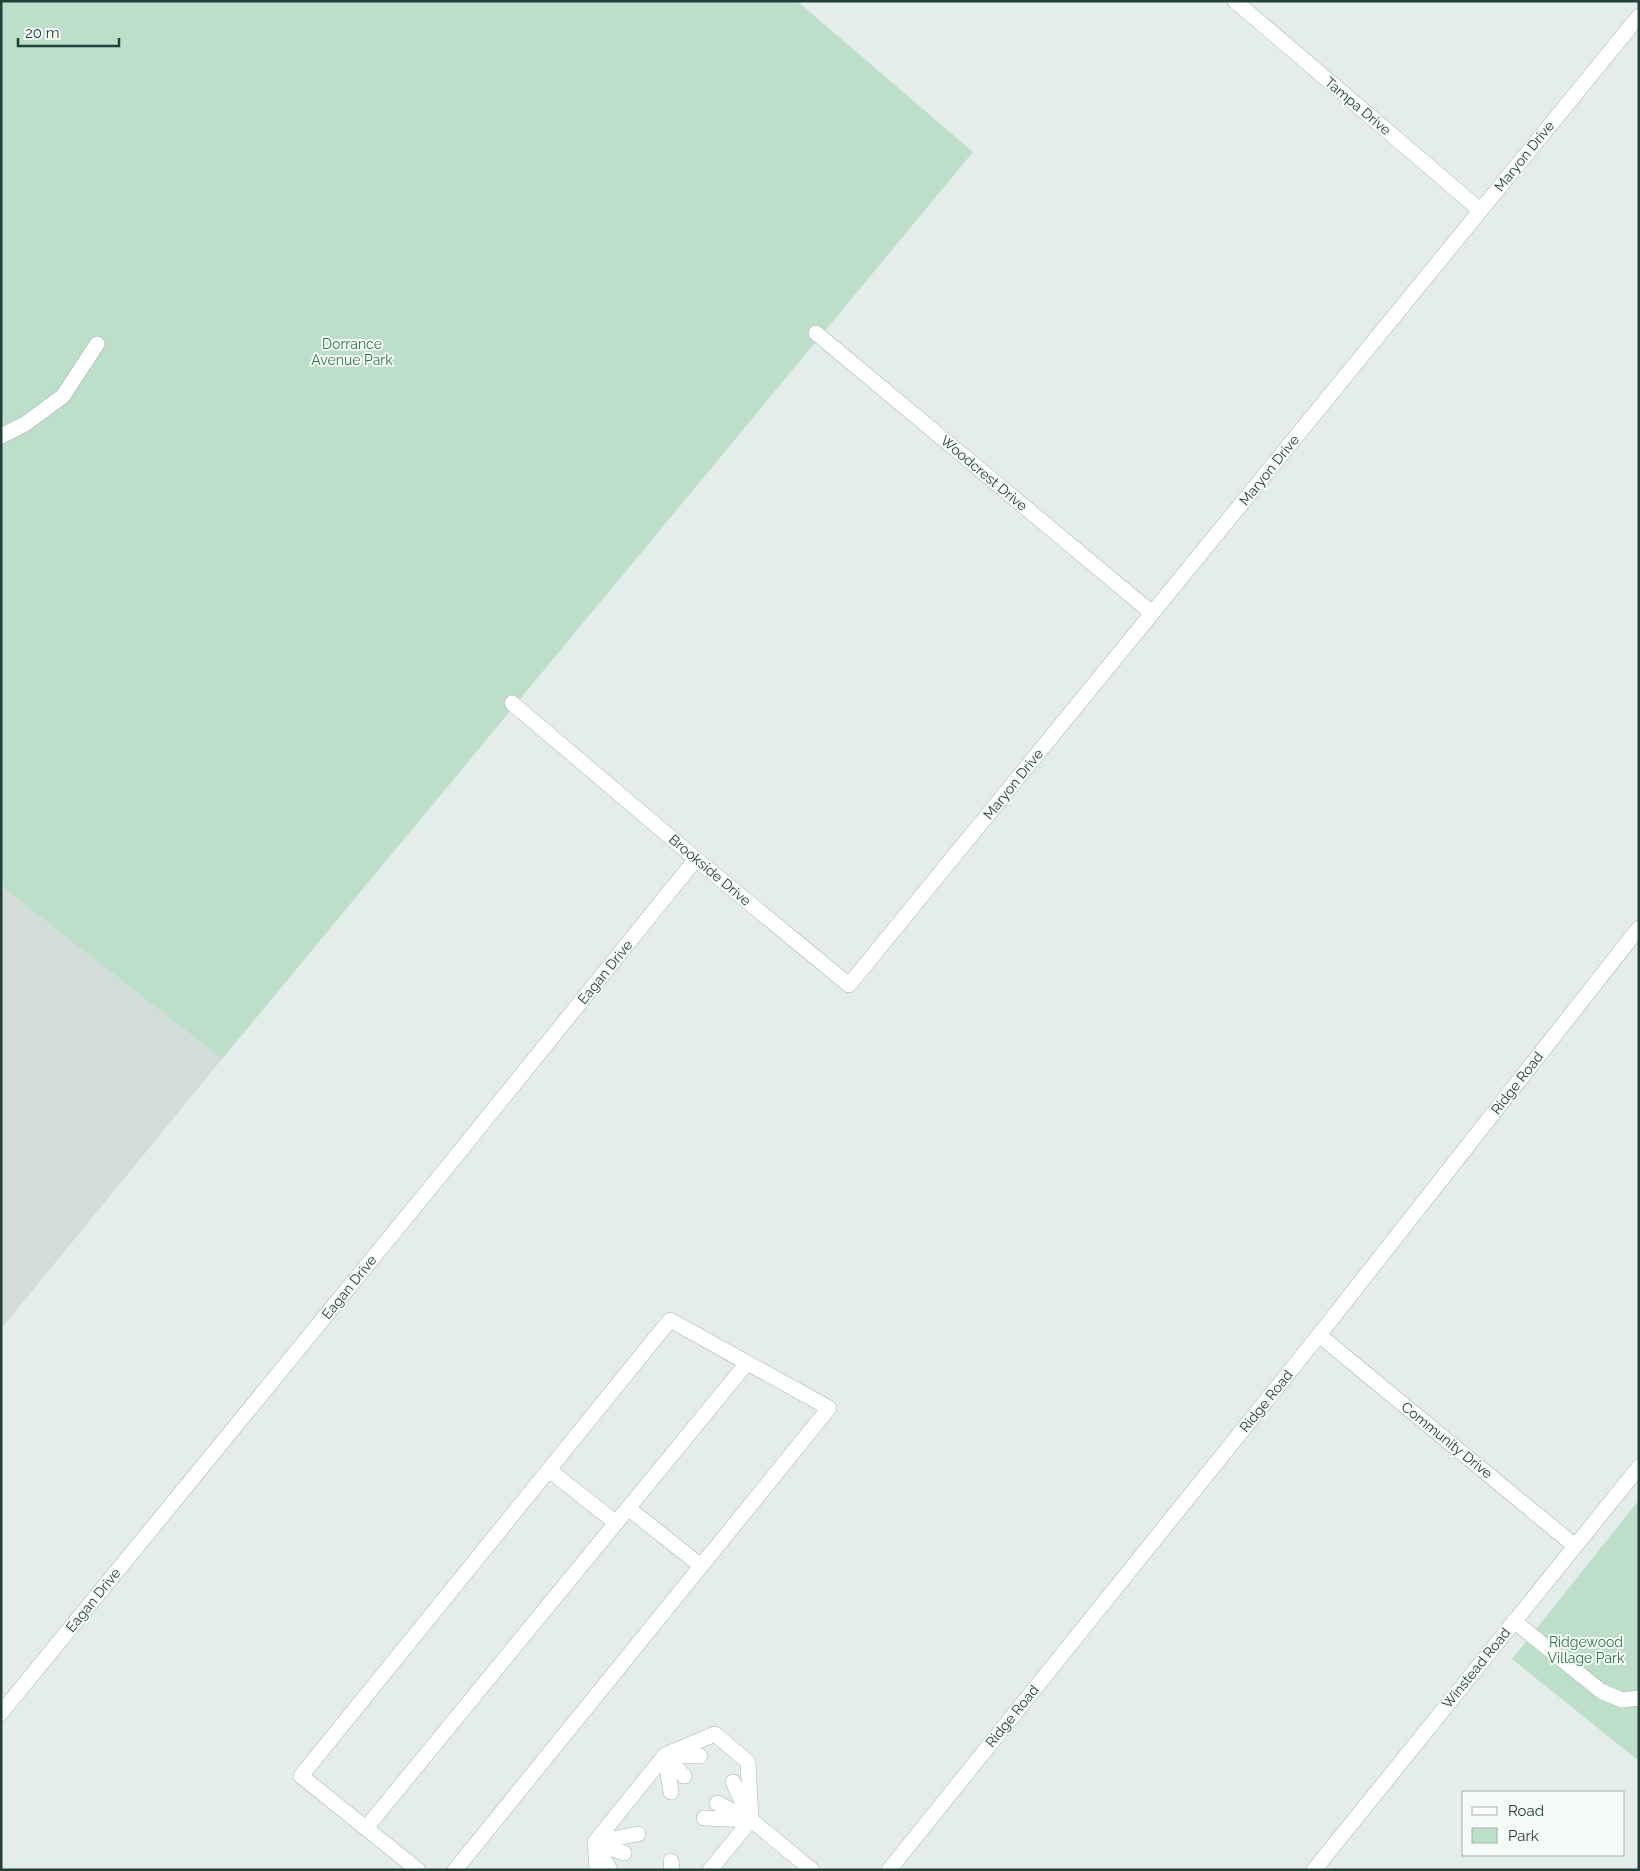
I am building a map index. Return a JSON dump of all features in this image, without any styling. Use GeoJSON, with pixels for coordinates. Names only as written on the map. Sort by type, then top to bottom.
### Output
{"type":"FeatureCollection","features":[{"type":"Feature","properties":{"kind":"street","name":"Tampa Drive"},"geometry":{"type":"LineString","coordinates":[[1235,1],[1480,210]]}},
{"type":"Feature","properties":{"kind":"street","name":"Maryon Drive"},"geometry":{"type":"LineString","coordinates":[[898,924],[1639,16]]}},
{"type":"Feature","properties":{"kind":"street","name":"Woodcrest Drive"},"geometry":{"type":"LineString","coordinates":[[816,333],[1152,613]]}},
{"type":"Feature","properties":{"kind":"street"},"geometry":{"type":"LineString","coordinates":[[1,436],[25,424],[63,396],[97,344]]}},
{"type":"Feature","properties":{"kind":"street","name":"Brookside Drive"},"geometry":{"type":"LineString","coordinates":[[512,703],[696,859],[849,985],[898,924]]}},
{"type":"Feature","properties":{"kind":"street","name":"Eagan Drive"},"geometry":{"type":"LineString","coordinates":[[1,1713],[444,1172],[696,859]]}},
{"type":"Feature","properties":{"kind":"street","name":"Ridge Road"},"geometry":{"type":"LineString","coordinates":[[889,1870],[1319,1335],[1639,928]]}},
{"type":"Feature","properties":{"kind":"street"},"geometry":{"type":"LineString","coordinates":[[418,1870],[301,1776],[670,1320],[829,1408],[455,1870]]}},
{"type":"Feature","properties":{"kind":"street","name":"Community Drive"},"geometry":{"type":"LineString","coordinates":[[1319,1335],[1575,1546]]}},
{"type":"Feature","properties":{"kind":"street"},"geometry":{"type":"LineString","coordinates":[[366,1828],[747,1363]]}},
{"type":"Feature","properties":{"kind":"street","name":"Winstead Road"},"geometry":{"type":"LineString","coordinates":[[1314,1870],[1638,1468]]}},
{"type":"Feature","properties":{"kind":"street"},"geometry":{"type":"LineString","coordinates":[[549,1470],[616,1522]]}},
{"type":"Feature","properties":{"kind":"street"},"geometry":{"type":"LineString","coordinates":[[628,1508],[701,1566]]}},
{"type":"Feature","properties":{"kind":"street"},"geometry":{"type":"LineString","coordinates":[[1514,1621],[1601,1690],[1622,1700],[1639,1698]]}},
{"type":"Feature","properties":{"kind":"street"},"geometry":{"type":"LineString","coordinates":[[597,1870],[595,1842],[665,1755],[715,1734],[748,1762],[750,1820],[710,1870]]}},
{"type":"Feature","properties":{"kind":"street"},"geometry":{"type":"LineString","coordinates":[[665,1755],[700,1756]]}},
{"type":"Feature","properties":{"kind":"street"},"geometry":{"type":"LineString","coordinates":[[665,1755],[684,1776]]}},
{"type":"Feature","properties":{"kind":"street"},"geometry":{"type":"LineString","coordinates":[[665,1755],[671,1792]]}},
{"type":"Feature","properties":{"kind":"street"},"geometry":{"type":"LineString","coordinates":[[733,1782],[750,1820]]}},
{"type":"Feature","properties":{"kind":"street"},"geometry":{"type":"LineString","coordinates":[[717,1803],[750,1820],[812,1870]]}},
{"type":"Feature","properties":{"kind":"street"},"geometry":{"type":"LineString","coordinates":[[704,1818],[750,1820]]}},
{"type":"Feature","properties":{"kind":"street"},"geometry":{"type":"LineString","coordinates":[[595,1842],[638,1834]]}},
{"type":"Feature","properties":{"kind":"street"},"geometry":{"type":"LineString","coordinates":[[595,1842],[624,1853]]}},
{"type":"Feature","properties":{"kind":"street"},"geometry":{"type":"LineString","coordinates":[[595,1842],[610,1870]]}},
{"type":"Feature","properties":{"kind":"shaded area"},"geometry":{"type":"Polygon","coordinates":[[[1,886],[222,1059],[1,1329],[1,886]]]}},
{"type":"Feature","properties":{"kind":"green space","name":"Dorrance Avenue Park"},"geometry":{"type":"Polygon","coordinates":[[[1,1],[797,1],[973,152],[222,1059],[1,886],[1,1]]]}},
{"type":"Feature","properties":{"kind":"green space","name":"Ridgewood Village Park"},"geometry":{"type":"Polygon","coordinates":[[[1639,1500],[1639,1761],[1512,1659],[1639,1500]]]}}]}
